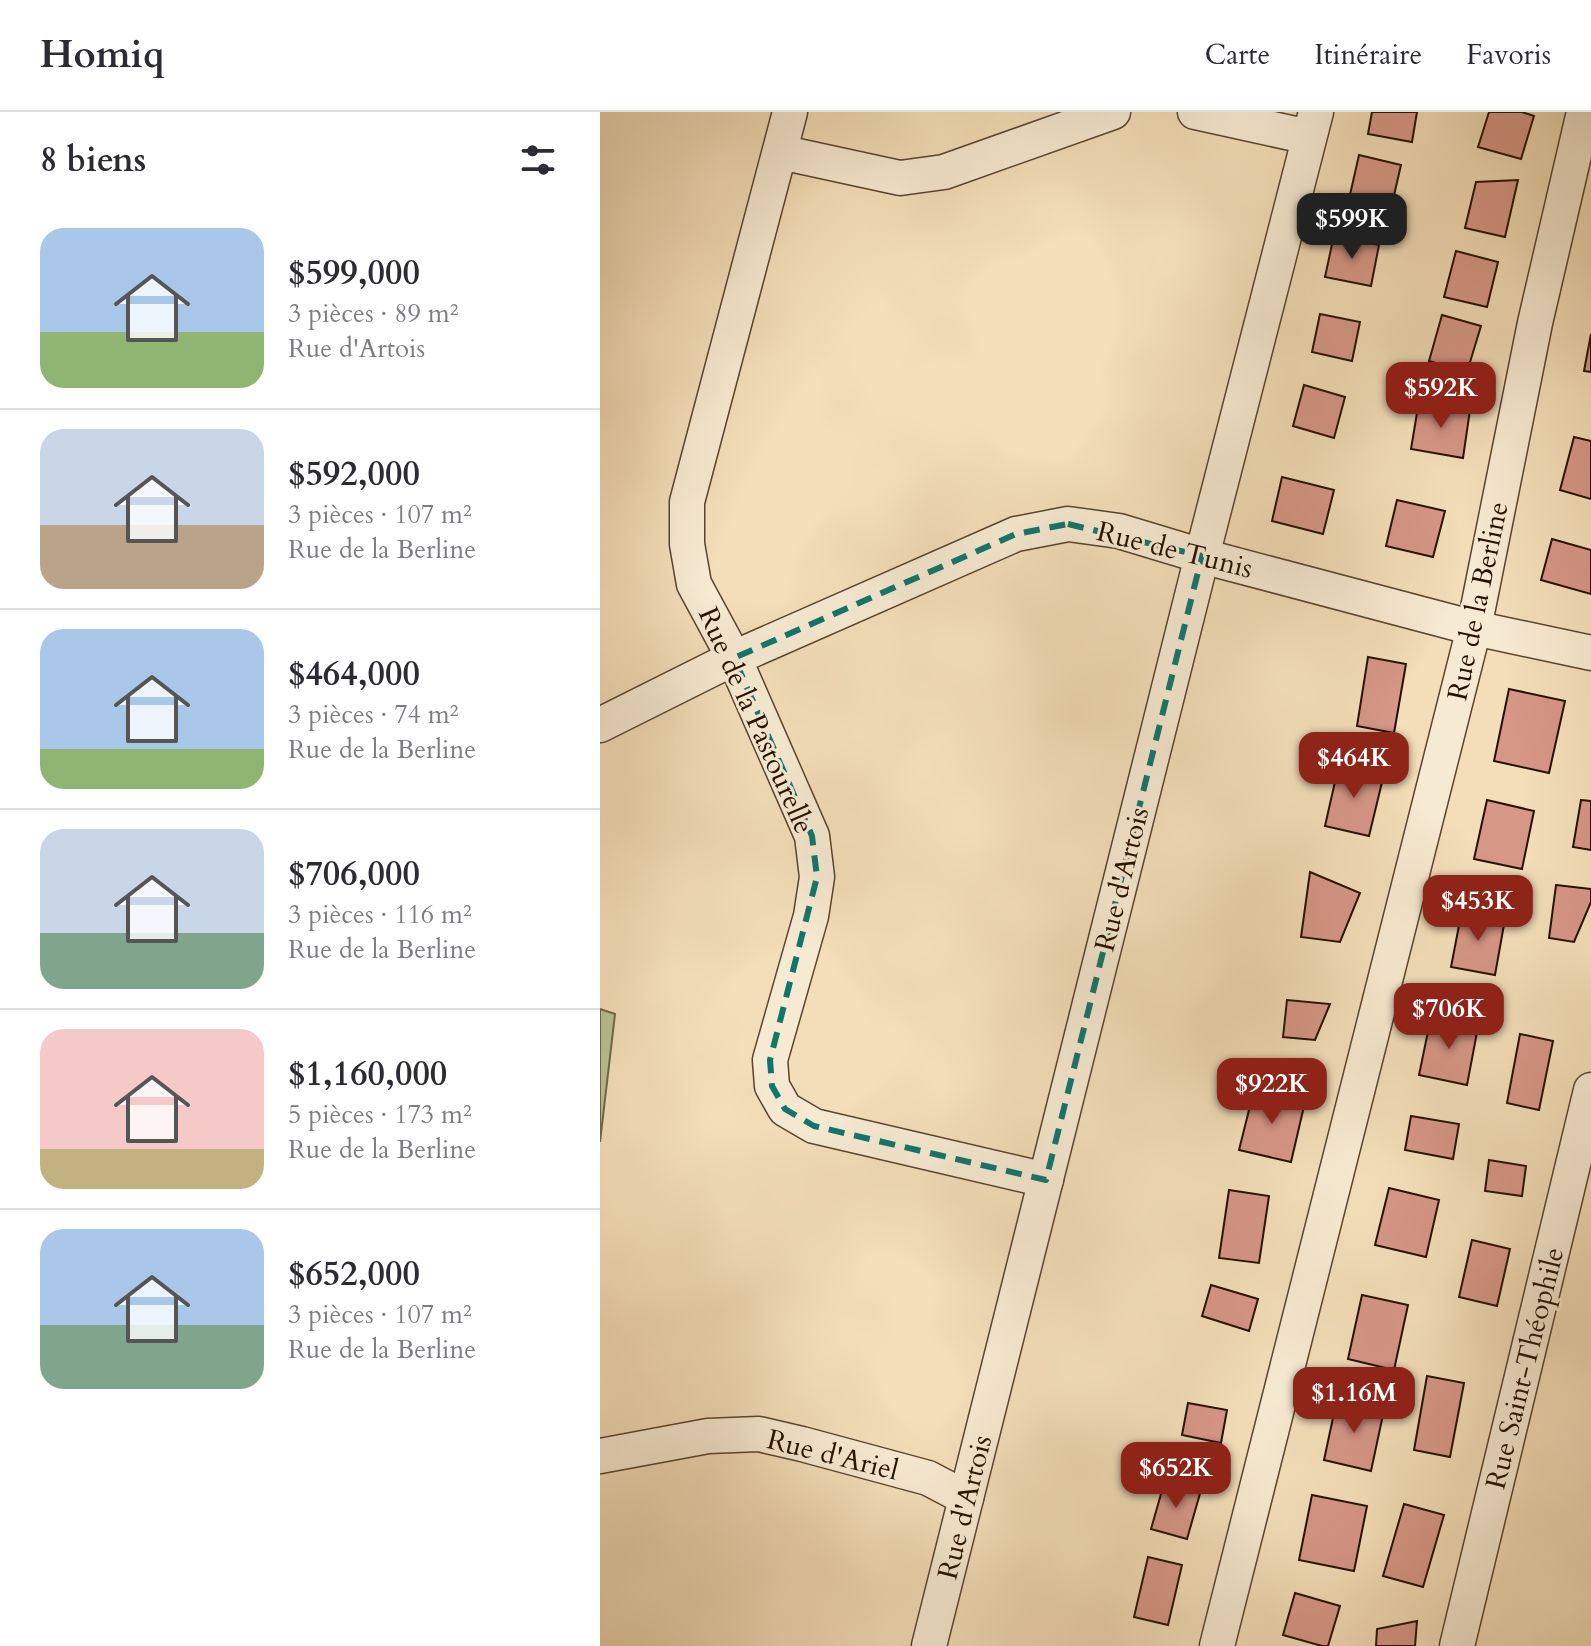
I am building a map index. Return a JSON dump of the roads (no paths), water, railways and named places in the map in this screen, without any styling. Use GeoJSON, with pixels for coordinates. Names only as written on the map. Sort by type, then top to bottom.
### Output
{"type":"FeatureCollection","features":[{"type":"Feature","properties":{"kind":"street","name":"Rue de la Pastourelle"},"geometry":{"type":"LineString","coordinates":[[790,112],[687,502],[687,544],[694,584],[734,658],[812,836],[817,877],[811,916],[770,1060],[772,1086],[785,1109],[814,1126],[1046,1180]]}},
{"type":"Feature","properties":{"kind":"street"},"geometry":{"type":"LineString","coordinates":[[780,152],[900,178],[944,172],[1113,112]]}},
{"type":"Feature","properties":{"kind":"street"},"geometry":{"type":"LineString","coordinates":[[1195,112],[1312,125]]}},
{"type":"Feature","properties":{"kind":"street","name":"Rue de la Berline"},"geometry":{"type":"LineString","coordinates":[[1217,1646],[1474,628],[1535,323],[1584,112]]}},
{"type":"Feature","properties":{"kind":"street","name":"Rue d'Artois"},"geometry":{"type":"LineString","coordinates":[[929,1646],[1312,125]]}},
{"type":"Feature","properties":{"kind":"street","name":"Rue de Tunis"},"geometry":{"type":"LineString","coordinates":[[600,725],[734,658],[1016,534],[1068,524],[1119,531],[1474,628],[1591,653]]}},
{"type":"Feature","properties":{"kind":"street","name":"Rue Saint-Théophile"},"geometry":{"type":"LineString","coordinates":[[1457,1646],[1591,1090]]}},
{"type":"Feature","properties":{"kind":"street","name":"Rue d'Ariel"},"geometry":{"type":"LineString","coordinates":[[600,1456],[708,1436],[759,1434],[928,1478],[966,1498]]}}]}
